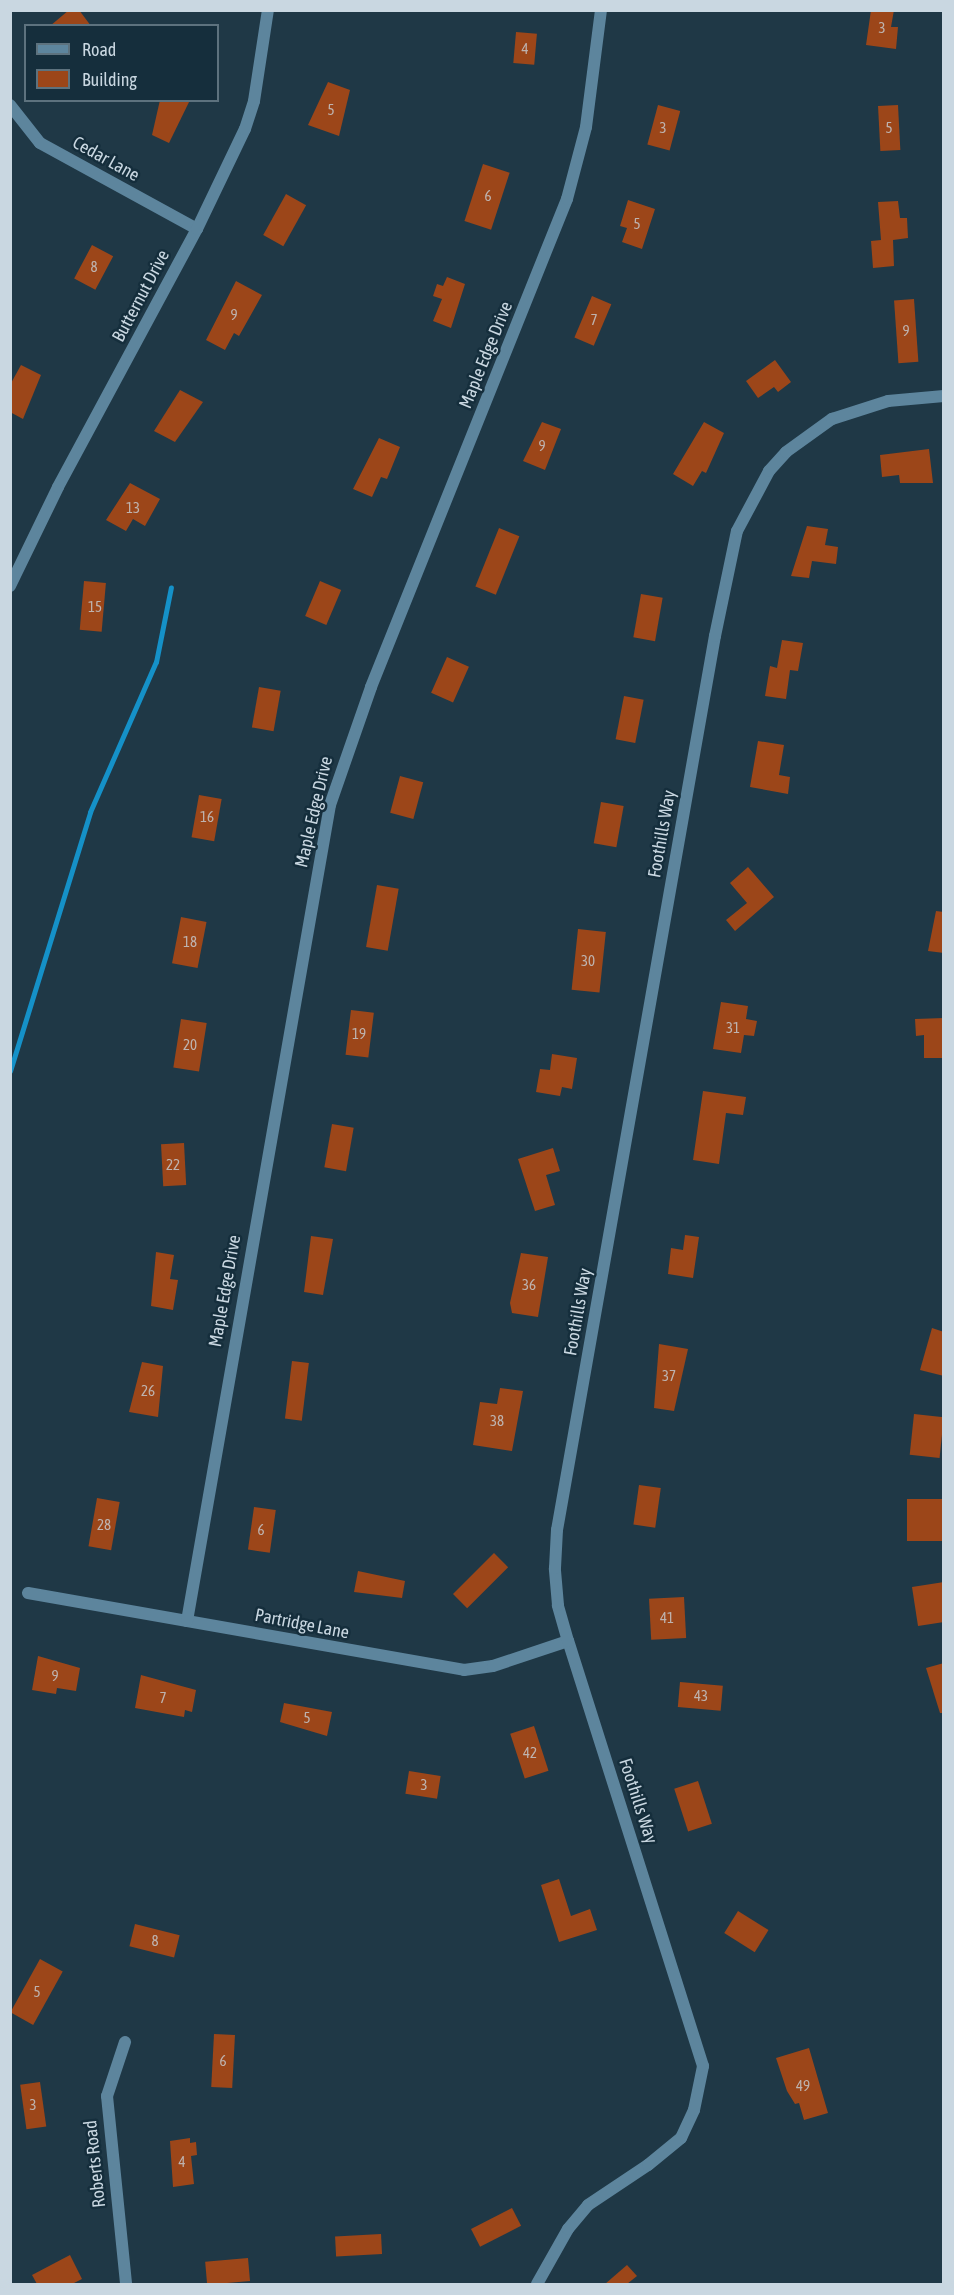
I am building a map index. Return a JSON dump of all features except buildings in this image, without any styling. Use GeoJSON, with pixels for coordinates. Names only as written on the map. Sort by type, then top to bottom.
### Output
{"type":"FeatureCollection","features":[{"type":"Feature","properties":{"kind":"street","name":"Butternut Drive"},"geometry":{"type":"LineString","coordinates":[[10,586],[58,487],[197,229],[245,129],[254,101],[268,10]]}},
{"type":"Feature","properties":{"kind":"street","name":"Maple Edge Drive"},"geometry":{"type":"LineString","coordinates":[[187,1620],[330,805],[371,687],[567,199],[586,127],[601,10]]}},
{"type":"Feature","properties":{"kind":"street","name":"Cedar Lane"},"geometry":{"type":"LineString","coordinates":[[10,105],[40,143],[197,229]]}},
{"type":"Feature","properties":{"kind":"street","name":"Foothills Way"},"geometry":{"type":"LineString","coordinates":[[537,2284],[568,2229],[588,2205],[648,2165],[681,2138],[694,2110],[703,2066],[558,1605],[557,1530],[715,636],[737,531],[768,471],[786,452],[832,419],[888,401],[944,396]]}},
{"type":"Feature","properties":{"kind":"street","name":"Partridge Lane"},"geometry":{"type":"LineString","coordinates":[[28,1593],[464,1670],[493,1666],[568,1641]]}},
{"type":"Feature","properties":{"kind":"street","name":"Roberts Road"},"geometry":{"type":"LineString","coordinates":[[125,2042],[106,2096],[126,2284]]}},
{"type":"Feature","properties":{"kind":"waterway"},"geometry":{"type":"LineString","coordinates":[[10,1071],[90,812],[156,662],[171,587]]}}]}
